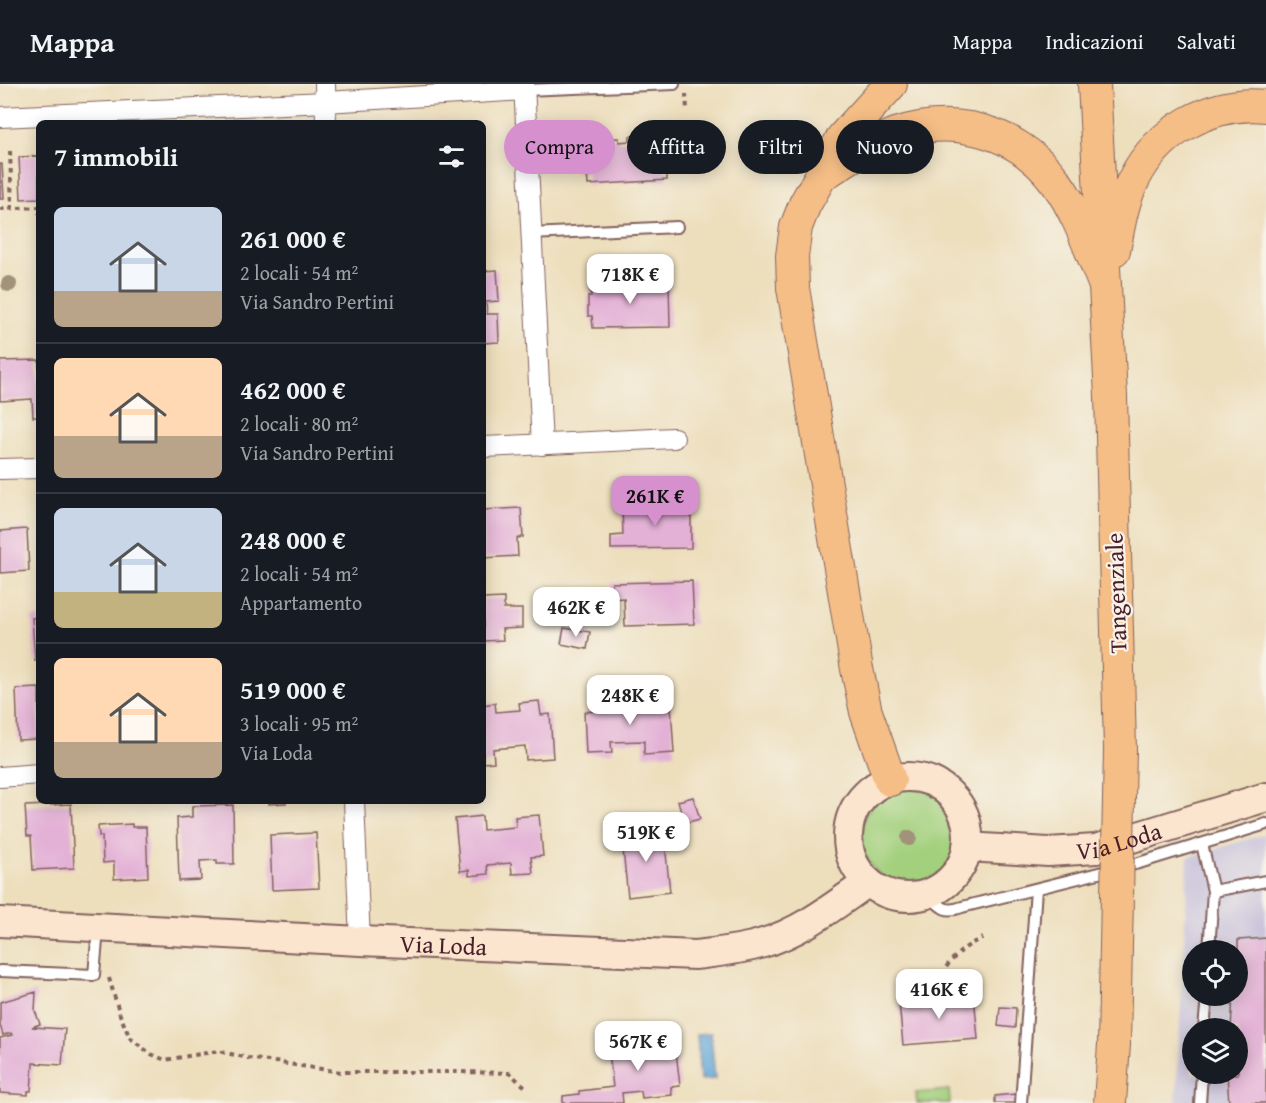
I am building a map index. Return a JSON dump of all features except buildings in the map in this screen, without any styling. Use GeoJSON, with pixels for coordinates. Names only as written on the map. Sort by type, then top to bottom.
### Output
{"type":"FeatureCollection","features":[{"type":"Feature","properties":{"kind":"main road"},"geometry":{"type":"LineString","coordinates":[[890,780],[872,730],[857,669],[793,288],[792,256],[796,227],[805,204],[843,137],[891,84]]}},
{"type":"Feature","properties":{"kind":"main road","name":"Tangenziale"},"geometry":{"type":"LineString","coordinates":[[1094,84],[1111,396],[1120,749],[1114,1044],[1110,1103]]}},
{"type":"Feature","properties":{"kind":"main road"},"geometry":{"type":"LineString","coordinates":[[1105,286],[1124,203],[1134,179],[1147,159],[1166,138],[1186,123],[1232,106],[1266,106]]}},
{"type":"Feature","properties":{"kind":"main road"},"geometry":{"type":"LineString","coordinates":[[823,175],[872,144],[901,133],[931,127],[960,126],[988,132],[1015,143],[1038,161],[1058,184],[1078,222],[1105,286]]}},
{"type":"Feature","properties":{"kind":"main road"},"geometry":{"type":"LineString","coordinates":[[914,777],[932,782],[947,792],[963,811],[968,829],[967,847],[962,865],[944,885],[928,894],[915,897],[897,896],[868,882],[854,861],[849,843],[850,824],[857,807],[868,792],[890,780],[914,777]]}},
{"type":"Feature","properties":{"kind":"main road","name":"Via Loda"},"geometry":{"type":"LineString","coordinates":[[967,847],[1047,852],[1096,849],[1266,797]]}},
{"type":"Feature","properties":{"kind":"main road","name":"Via Loda"},"geometry":{"type":"LineString","coordinates":[[0,922],[98,929],[696,955],[737,950],[776,939],[798,929],[868,882]]}},
{"type":"Feature","properties":{"kind":"street"},"geometry":{"type":"LineString","coordinates":[[0,117],[325,93],[525,87],[542,445]]}},
{"type":"Feature","properties":{"kind":"street"},"geometry":{"type":"LineString","coordinates":[[325,93],[326,120]]}},
{"type":"Feature","properties":{"kind":"street"},"geometry":{"type":"LineString","coordinates":[[486,447],[674,438]]}},
{"type":"Feature","properties":{"kind":"street"},"geometry":{"type":"LineString","coordinates":[[0,470],[36,468]]}},
{"type":"Feature","properties":{"kind":"street"},"geometry":{"type":"LineString","coordinates":[[0,777],[36,774]]}},
{"type":"Feature","properties":{"kind":"street"},"geometry":{"type":"LineString","coordinates":[[354,804],[360,941]]}},
{"type":"Feature","properties":{"kind":"lane"},"geometry":{"type":"LineString","coordinates":[[525,87],[674,84]]}},
{"type":"Feature","properties":{"kind":"lane"},"geometry":{"type":"LineString","coordinates":[[531,234],[677,227]]}},
{"type":"Feature","properties":{"kind":"lane"},"geometry":{"type":"LineString","coordinates":[[928,894],[941,908],[952,911],[1140,863],[1266,824]]}},
{"type":"Feature","properties":{"kind":"lane"},"geometry":{"type":"LineString","coordinates":[[1202,844],[1213,891],[1210,940]]}},
{"type":"Feature","properties":{"kind":"lane"},"geometry":{"type":"LineString","coordinates":[[1213,891],[1266,881]]}},
{"type":"Feature","properties":{"kind":"lane"},"geometry":{"type":"LineString","coordinates":[[1021,1103],[1036,889]]}},
{"type":"Feature","properties":{"kind":"lane"},"geometry":{"type":"LineString","coordinates":[[0,970],[94,975],[98,929]]}},
{"type":"Feature","properties":{"kind":"lane"},"geometry":{"type":"LineString","coordinates":[[1200,1103],[1201,1084]]}},
{"type":"Feature","properties":{"kind":"path"},"geometry":{"type":"LineString","coordinates":[[10,151],[12,208]]}},
{"type":"Feature","properties":{"kind":"path"},"geometry":{"type":"LineString","coordinates":[[0,209],[36,207]]}},
{"type":"Feature","properties":{"kind":"path"},"geometry":{"type":"LineString","coordinates":[[930,999],[938,979],[949,963],[964,949],[983,938]]}},
{"type":"Feature","properties":{"kind":"path"},"geometry":{"type":"LineString","coordinates":[[94,975],[109,978],[120,1015],[130,1038],[151,1054],[165,1060],[218,1051],[248,1058],[341,1072],[509,1073],[528,1089]]}},
{"type":"Feature","properties":{"kind":"shaded area"},"geometry":{"type":"Polygon","coordinates":[[[1266,834],[1266,1103],[1176,1103],[1182,980],[1182,1006],[1248,1006],[1248,940],[1184,940],[1188,857],[1266,834]]]}},
{"type":"Feature","properties":{"kind":"green space"},"geometry":{"type":"Polygon","coordinates":[[[909,788],[927,792],[943,802],[953,818],[957,836],[953,854],[943,870],[927,880],[909,884],[891,880],[875,870],[865,854],[861,836],[865,818],[875,802],[891,792],[909,788]]]}},
{"type":"Feature","properties":{"kind":"green space"},"geometry":{"type":"Polygon","coordinates":[[[949,1090],[950,1103],[917,1103],[916,1093],[949,1090]]]}},
{"type":"Feature","properties":{"kind":"water"},"geometry":{"type":"Polygon","coordinates":[[[711,1033],[715,1079],[700,1080],[697,1034],[711,1033]]]}}]}
